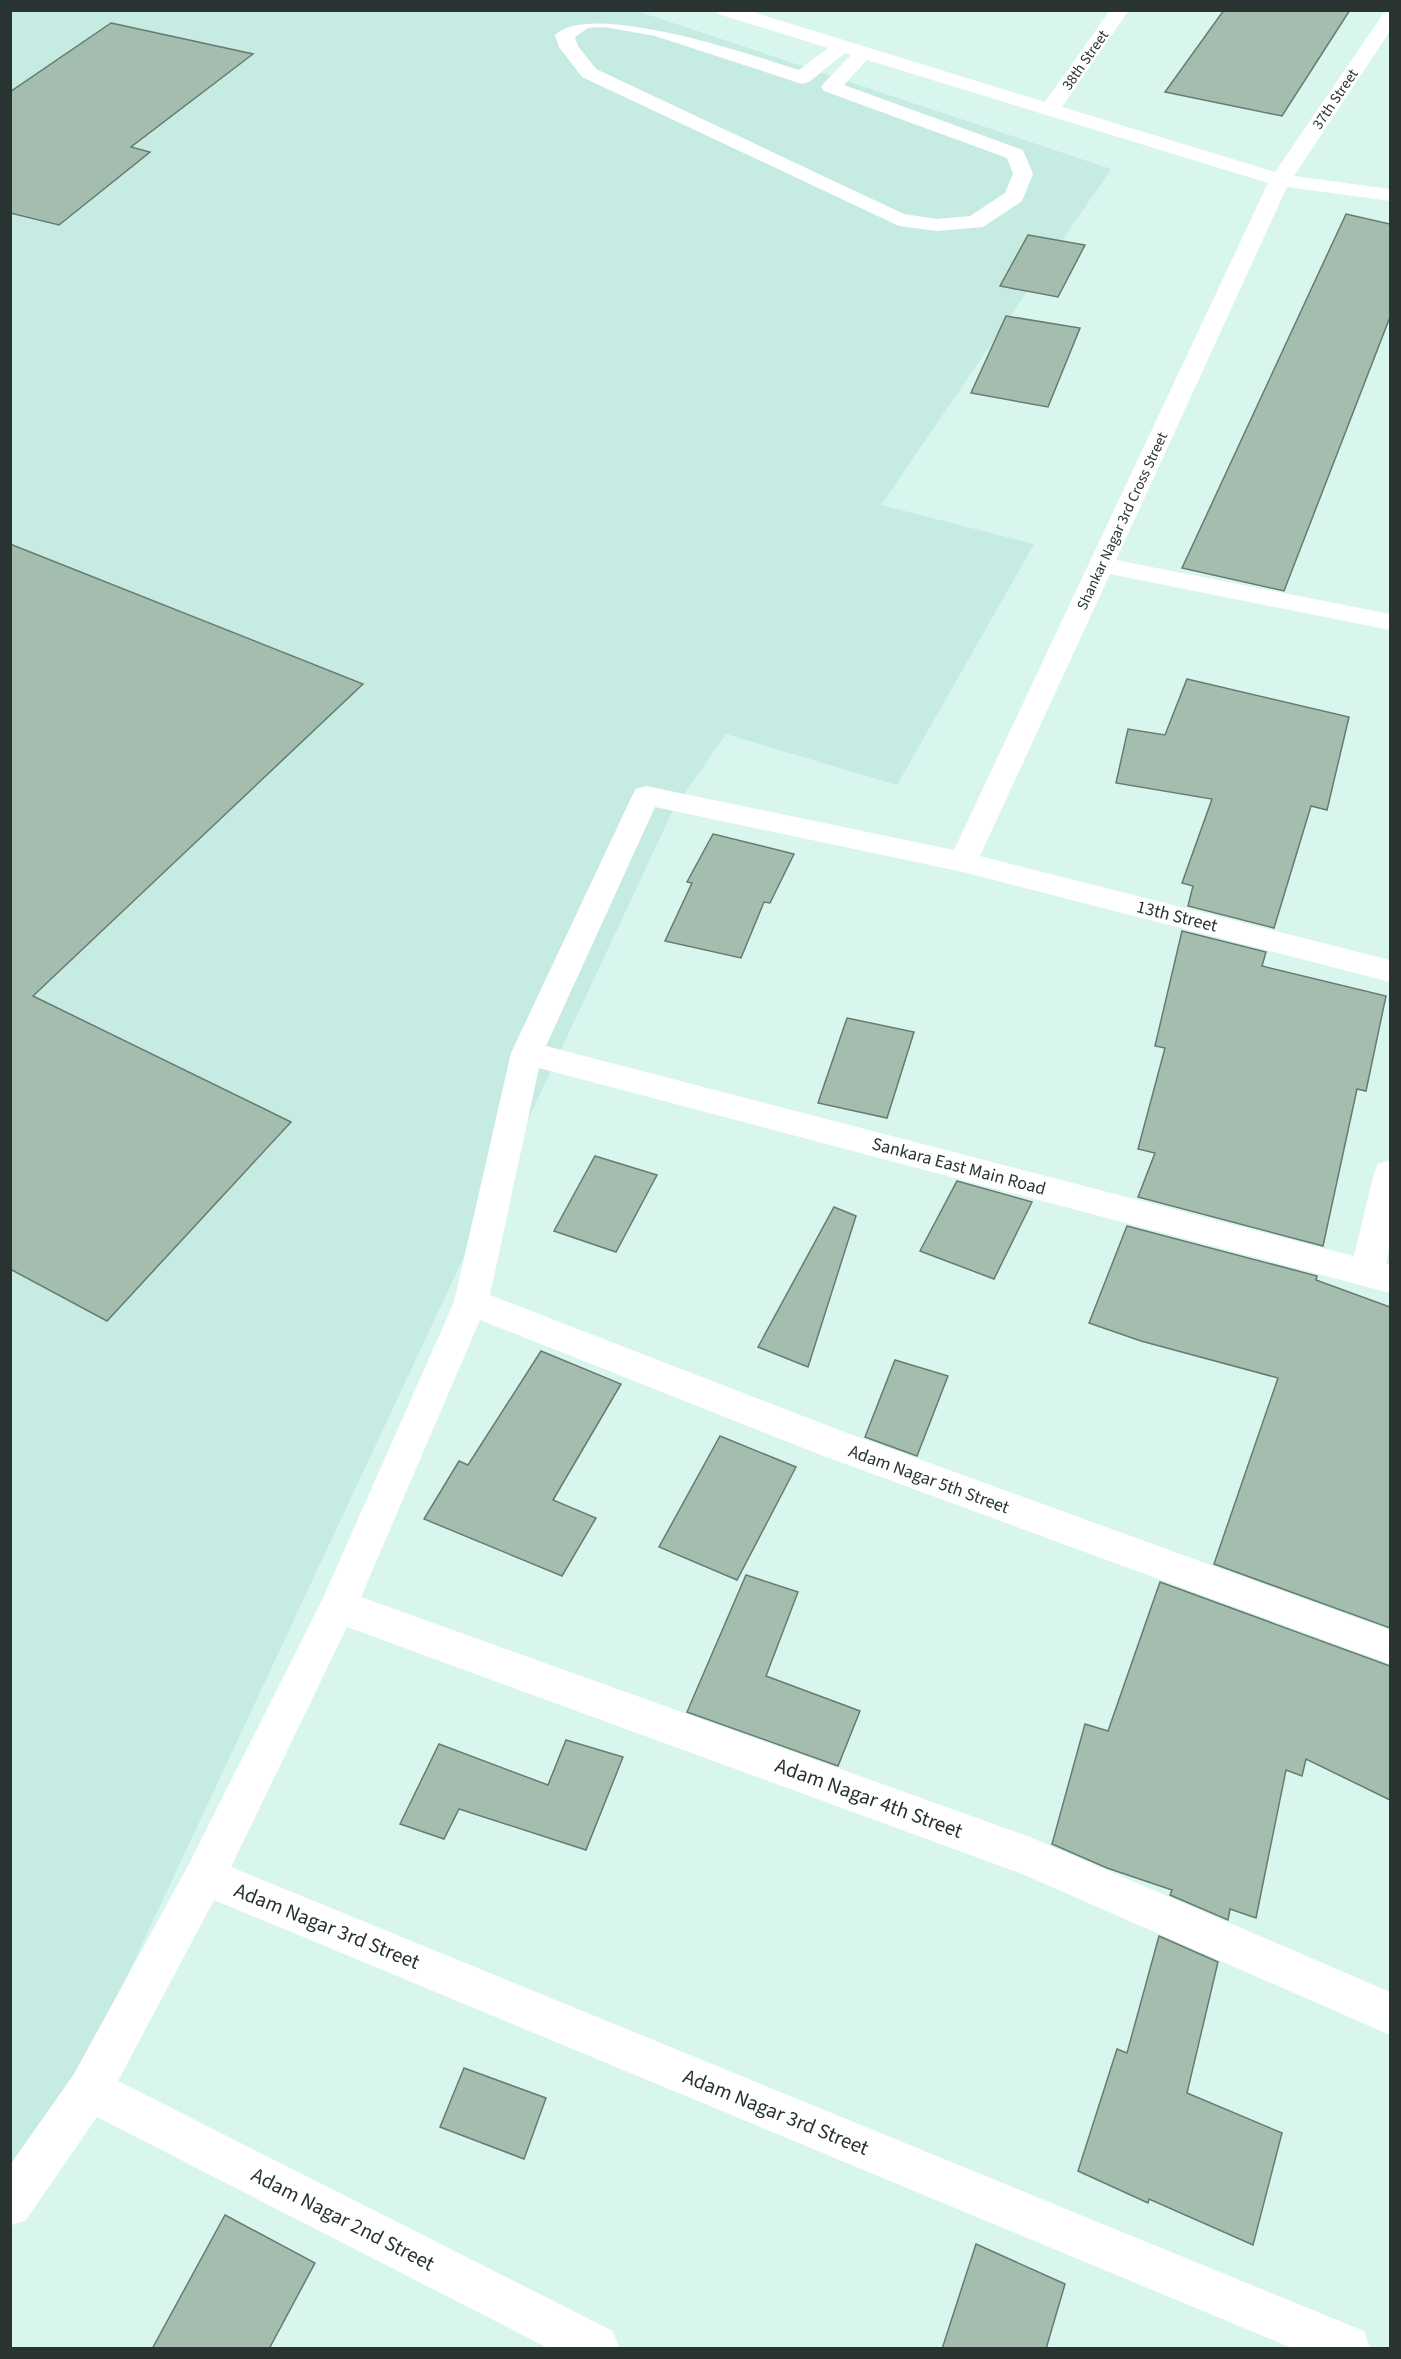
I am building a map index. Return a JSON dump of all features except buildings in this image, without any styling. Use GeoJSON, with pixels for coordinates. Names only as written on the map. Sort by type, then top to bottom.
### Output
{"type":"FeatureCollection","features":[{"type":"Feature","properties":{"kind":"street"},"geometry":{"type":"LineString","coordinates":[[725,10],[1280,180],[1390,195]]}},
{"type":"Feature","properties":{"kind":"street","name":"38th Street"},"geometry":{"type":"LineString","coordinates":[[1050,109],[1120,10]]}},
{"type":"Feature","properties":{"kind":"street","name":"37th Street"},"geometry":{"type":"LineString","coordinates":[[1280,180],[1390,18]]}},
{"type":"Feature","properties":{"kind":"street"},"geometry":{"type":"LineString","coordinates":[[608,21],[658,31],[831,87],[866,102],[977,136],[1016,154],[1023,174],[1014,196],[975,222],[937,225],[899,220],[590,73],[569,47],[565,35],[585,23],[608,21]]}},
{"type":"Feature","properties":{"kind":"street"},"geometry":{"type":"LineString","coordinates":[[802,78],[842,46]]}},
{"type":"Feature","properties":{"kind":"street"},"geometry":{"type":"LineString","coordinates":[[831,87],[863,53]]}},
{"type":"Feature","properties":{"kind":"street","name":"Shankar Nagar 3rd Cross Street"},"geometry":{"type":"LineString","coordinates":[[963,862],[1280,180]]}},
{"type":"Feature","properties":{"kind":"street"},"geometry":{"type":"LineString","coordinates":[[1101,565],[1390,622]]}},
{"type":"Feature","properties":{"kind":"street","name":"13th Street"},"geometry":{"type":"LineString","coordinates":[[527,1053],[646,796],[963,862],[1390,971]]}},
{"type":"Feature","properties":{"kind":"street"},"geometry":{"type":"LineString","coordinates":[[10,2204],[90,2090],[205,1876],[338,1606],[471,1302],[527,1053]]}},
{"type":"Feature","properties":{"kind":"street","name":"Sankara East Main Road"},"geometry":{"type":"LineString","coordinates":[[527,1053],[1379,1276]]}},
{"type":"Feature","properties":{"kind":"street"},"geometry":{"type":"LineString","coordinates":[[1379,1276],[1390,1173]]}},
{"type":"Feature","properties":{"kind":"street","name":"Adam Nagar 5th Street"},"geometry":{"type":"LineString","coordinates":[[471,1302],[834,1444],[1390,1647]]}},
{"type":"Feature","properties":{"kind":"street","name":"Adam Nagar 4th Street"},"geometry":{"type":"LineString","coordinates":[[338,1606],[1030,1857],[1390,2014]]}},
{"type":"Feature","properties":{"kind":"street","name":"Adam Nagar 3rd Street"},"geometry":{"type":"LineString","coordinates":[[205,1876],[1347,2349]]}},
{"type":"Feature","properties":{"kind":"street","name":"Adam Nagar 2nd Street"},"geometry":{"type":"LineString","coordinates":[[90,2090],[596,2349]]}},
{"type":"Feature","properties":{"kind":"shaded area"},"geometry":{"type":"Polygon","coordinates":[[[11,11],[637,11],[1111,169],[881,505],[1034,544],[897,785],[726,734],[673,810],[11,2224],[11,11]]]}}]}
